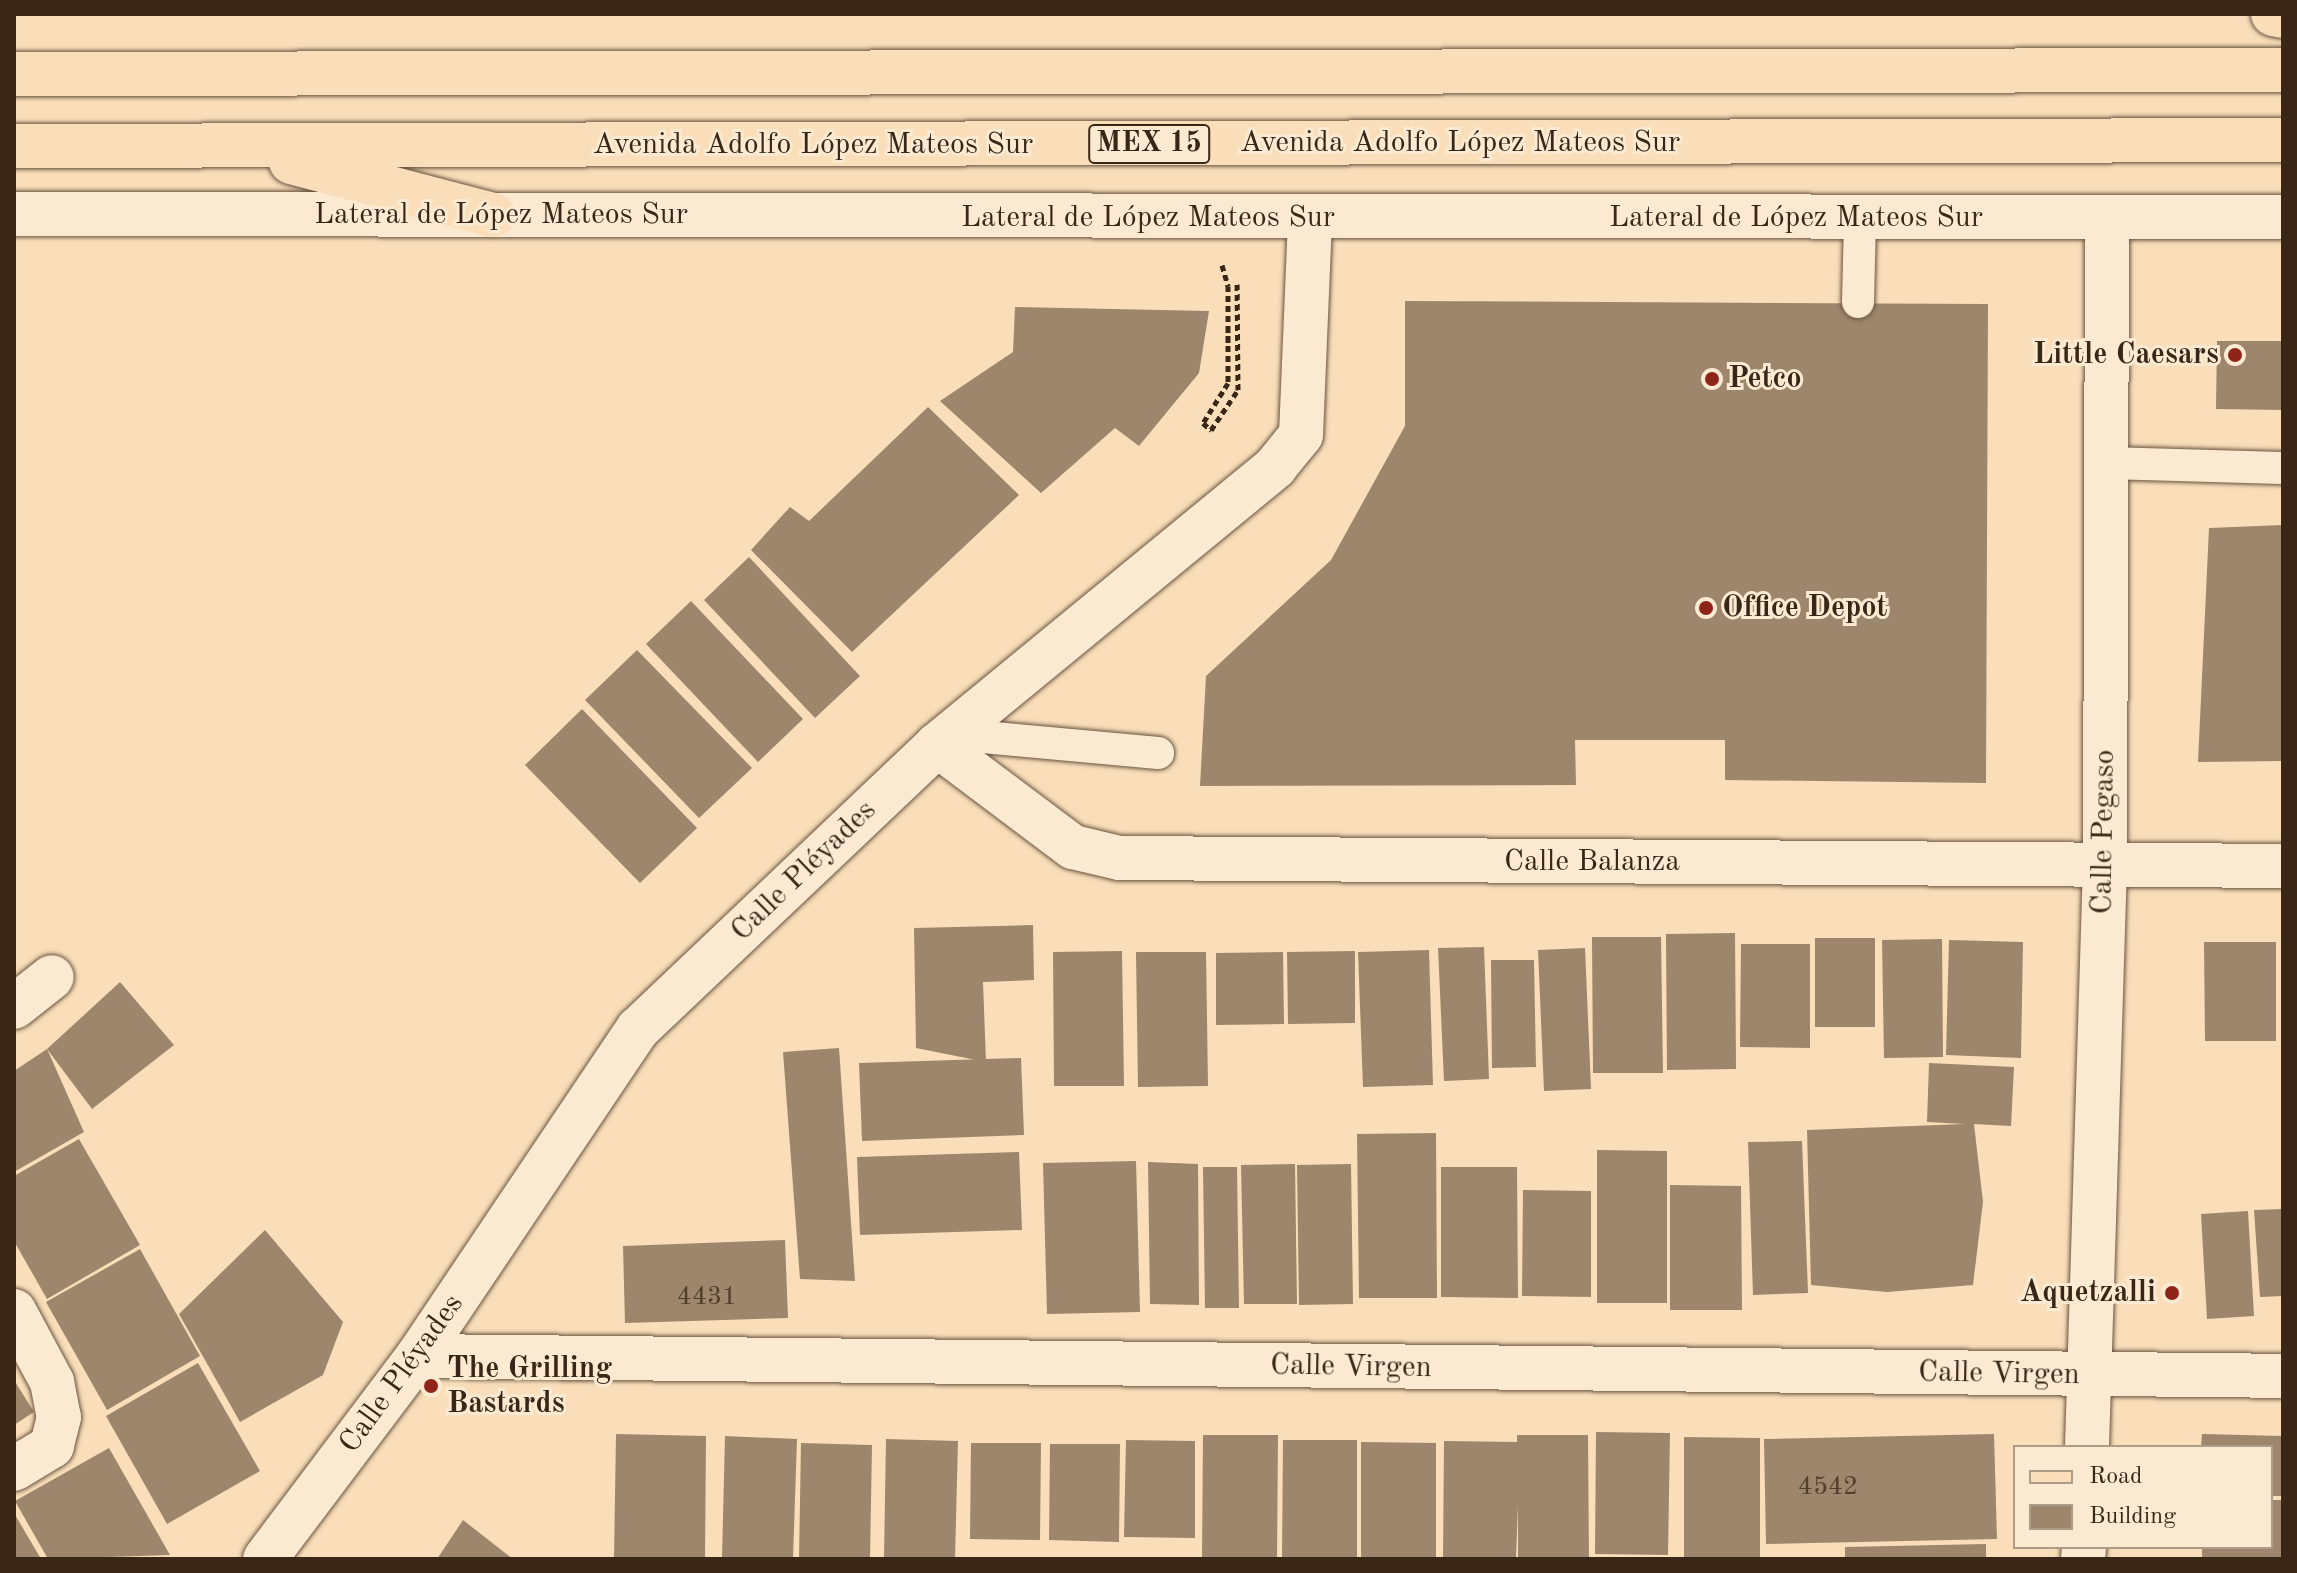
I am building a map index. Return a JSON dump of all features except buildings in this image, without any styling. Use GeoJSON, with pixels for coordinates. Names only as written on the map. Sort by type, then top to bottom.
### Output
{"type":"FeatureCollection","features":[{"type":"Feature","properties":{"kind":"main road"},"geometry":{"type":"LineString","coordinates":[[2273,14],[2283,16]]}},
{"type":"Feature","properties":{"kind":"main road"},"geometry":{"type":"LineString","coordinates":[[14,74],[2283,70]]}},
{"type":"Feature","properties":{"kind":"main road","name":"Avenida Adolfo López Mateos Sur"},"geometry":{"type":"LineString","coordinates":[[14,146],[2283,140]]}},
{"type":"Feature","properties":{"kind":"main road"},"geometry":{"type":"LineString","coordinates":[[230,146],[493,215]]}},
{"type":"Feature","properties":{"kind":"street","name":"Lateral de López Mateos Sur"},"geometry":{"type":"LineString","coordinates":[[14,214],[1206,219],[2283,217]]}},
{"type":"Feature","properties":{"kind":"street","name":"Calle Pegaso"},"geometry":{"type":"LineString","coordinates":[[2087,1445],[2105,866],[2107,218]]}},
{"type":"Feature","properties":{"kind":"street","name":"Calle Pléyades"},"geometry":{"type":"LineString","coordinates":[[265,1559],[418,1356],[638,1029],[944,740],[1275,467],[1301,435],[1310,219]]}},
{"type":"Feature","properties":{"kind":"street","name":"Calle Balanza"},"geometry":{"type":"LineString","coordinates":[[944,740],[1062,841],[1119,858],[2283,866]]}},
{"type":"Feature","properties":{"kind":"street"},"geometry":{"type":"LineString","coordinates":[[14,1007],[52,977]]}},
{"type":"Feature","properties":{"kind":"street"},"geometry":{"type":"LineString","coordinates":[[14,1311],[52,1382],[59,1417],[52,1446],[14,1469]]}},
{"type":"Feature","properties":{"kind":"street","name":"Calle Virgen"},"geometry":{"type":"LineString","coordinates":[[418,1356],[2283,1376]]}},
{"type":"Feature","properties":{"kind":"lane"},"geometry":{"type":"LineString","coordinates":[[1858,302],[1860,218]]}},
{"type":"Feature","properties":{"kind":"lane"},"geometry":{"type":"LineString","coordinates":[[2106,463],[2283,468]]}},
{"type":"Feature","properties":{"kind":"lane"},"geometry":{"type":"LineString","coordinates":[[944,740],[1158,753]]}},
{"type":"Feature","properties":{"kind":"path"},"geometry":{"type":"LineString","coordinates":[[1206,219],[1228,286],[1228,383],[1203,423],[1211,430],[1238,390],[1237,284]]}},
{"type":"Feature","properties":{"kind":"place","name":"Little Caesars"},"geometry":{"type":"Point","coordinates":[2235,355]}},
{"type":"Feature","properties":{"kind":"place","name":"Petco"},"geometry":{"type":"Point","coordinates":[1712,379]}},
{"type":"Feature","properties":{"kind":"place","name":"Office Depot"},"geometry":{"type":"Point","coordinates":[1706,608]}},
{"type":"Feature","properties":{"kind":"place","name":"Aquetzalli"},"geometry":{"type":"Point","coordinates":[2172,1293]}},
{"type":"Feature","properties":{"kind":"place","name":"The Grilling Bastards"},"geometry":{"type":"Point","coordinates":[431,1386]}}]}
